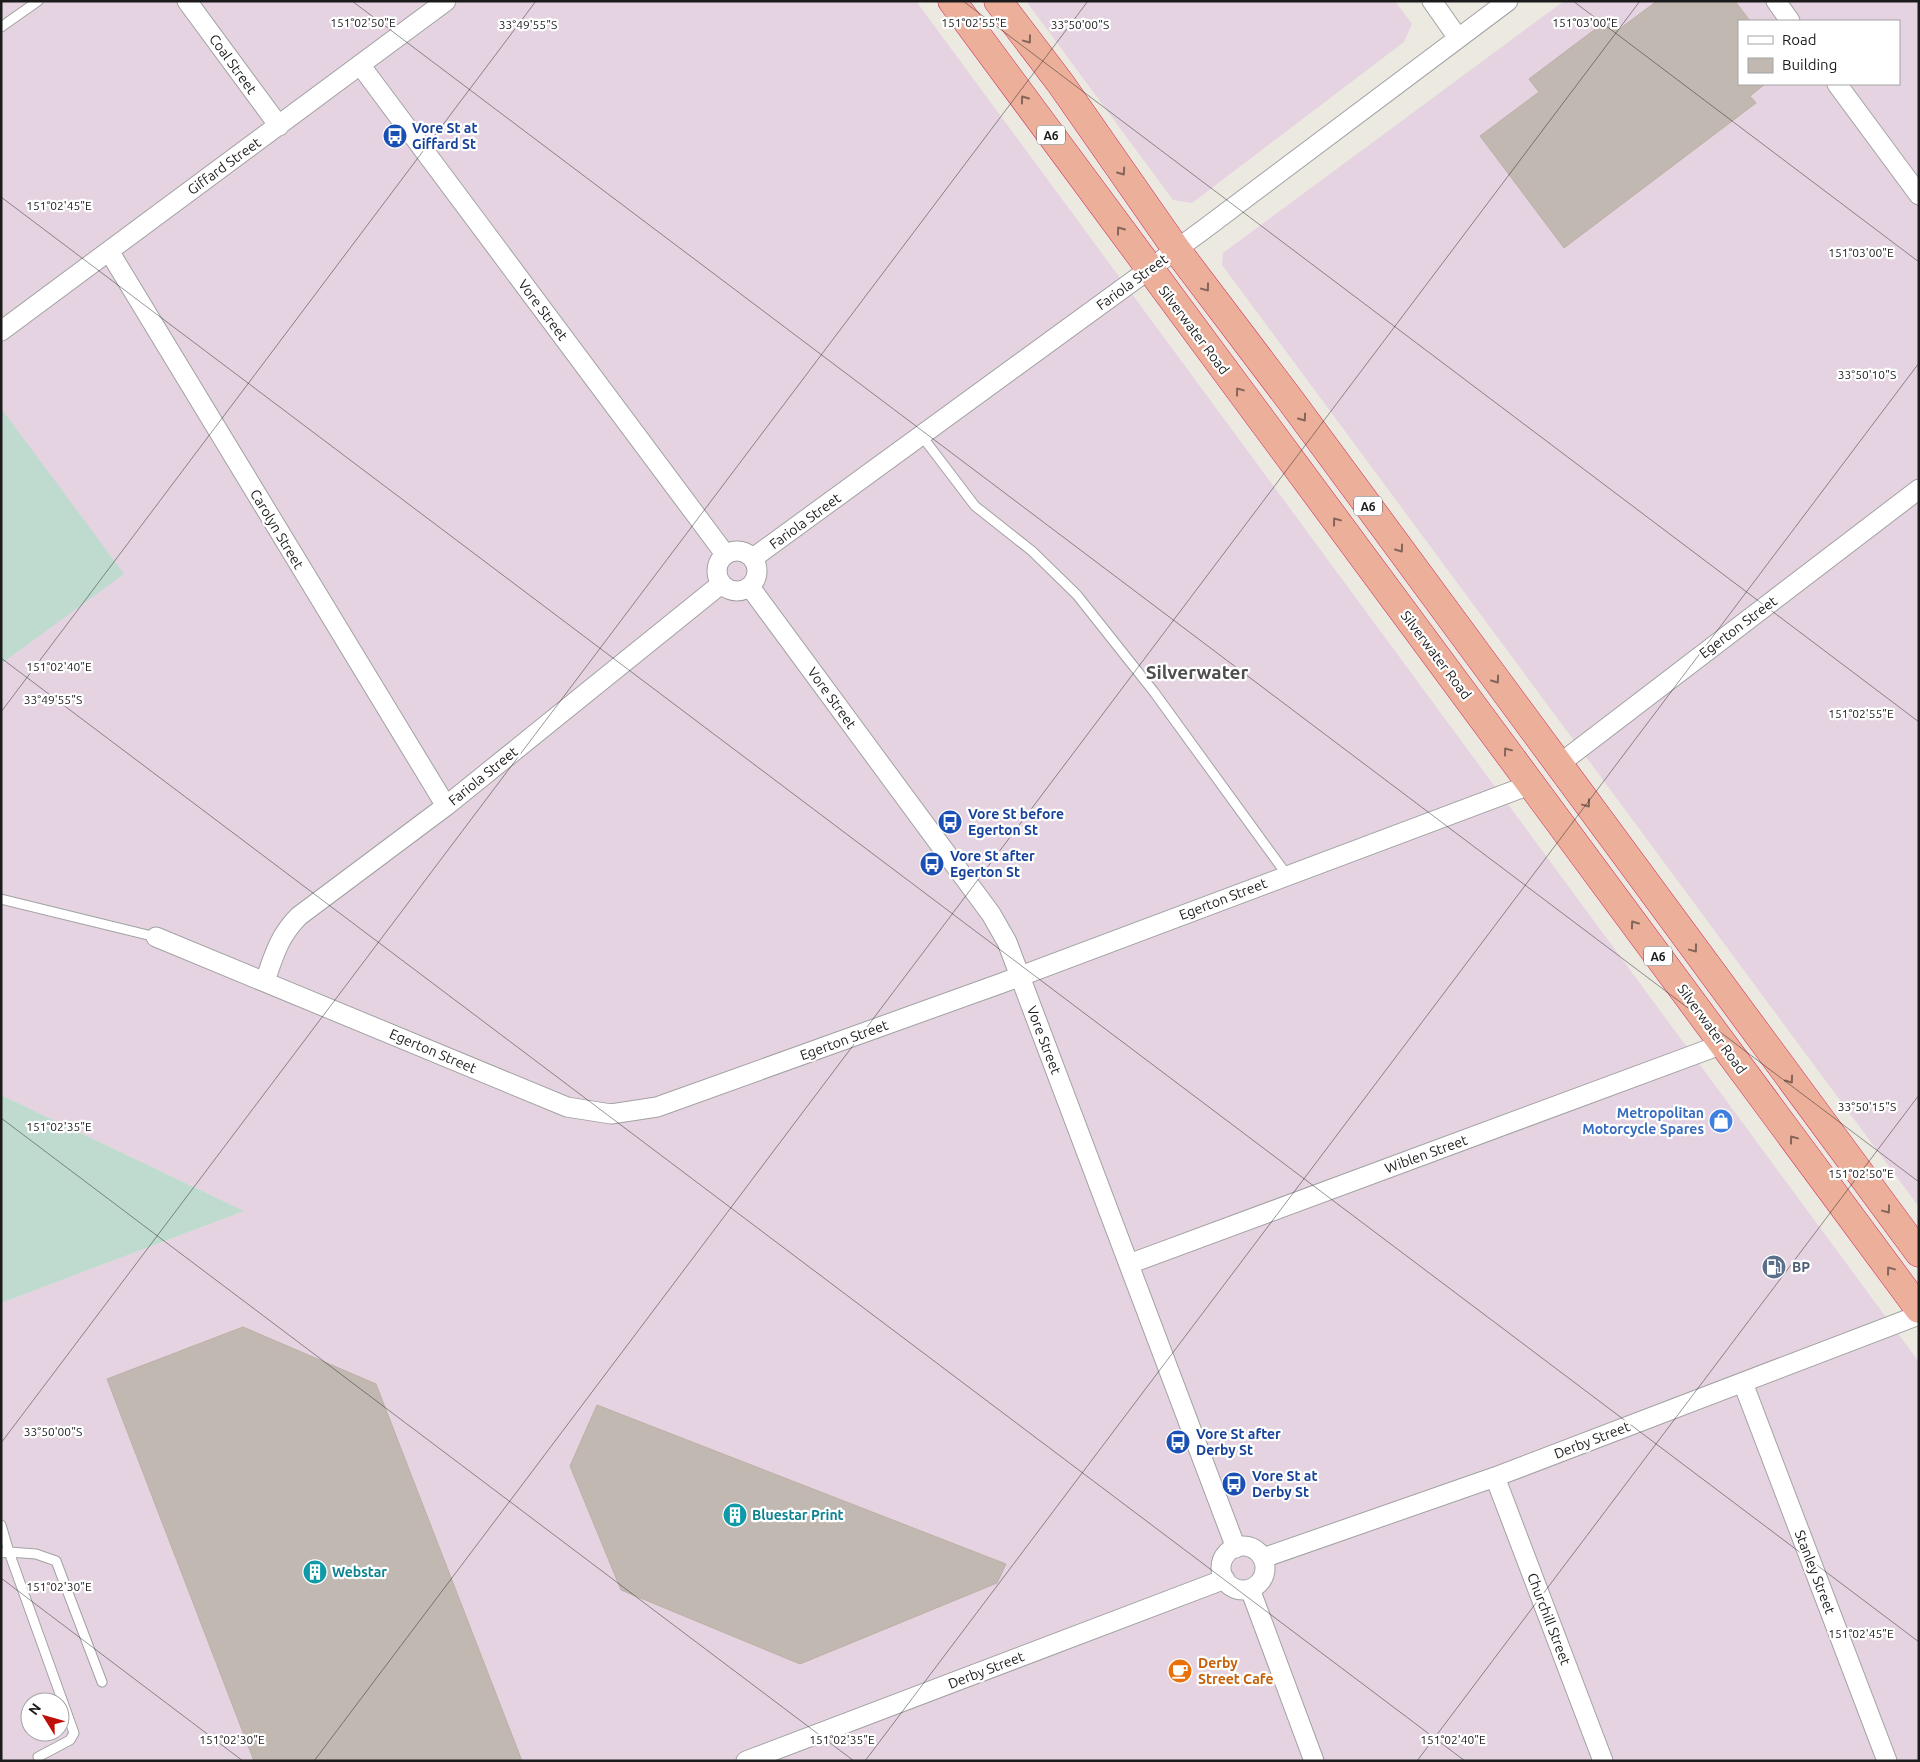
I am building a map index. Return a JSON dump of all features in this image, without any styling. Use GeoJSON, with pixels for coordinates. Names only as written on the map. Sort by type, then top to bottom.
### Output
{"type":"FeatureCollection","features":[{"type":"Feature","properties":{"kind":"highway","name":"Silverwater Road"},"geometry":{"type":"LineString","coordinates":[[952,1],[1919,1309]]}},
{"type":"Feature","properties":{"kind":"highway","name":"A6"},"geometry":{"type":"LineString","coordinates":[[998,1],[1061,84],[1176,249],[1291,401],[1919,1253]]}},
{"type":"Feature","properties":{"kind":"street","name":"Coal Street"},"geometry":{"type":"LineString","coordinates":[[187,1],[278,126]]}},
{"type":"Feature","properties":{"kind":"street","name":"Giffard Street"},"geometry":{"type":"LineString","coordinates":[[1,331],[361,66],[446,1]]}},
{"type":"Feature","properties":{"kind":"street"},"geometry":{"type":"LineString","coordinates":[[1432,1],[1458,38]]}},
{"type":"Feature","properties":{"kind":"street","name":"Fariola Street"},"geometry":{"type":"LineString","coordinates":[[753,558],[1149,269],[1508,1]]}},
{"type":"Feature","properties":{"kind":"street"},"geometry":{"type":"LineString","coordinates":[[1776,1],[1789,20]]}},
{"type":"Feature","properties":{"kind":"street","name":"Vore Street"},"geometry":{"type":"LineString","coordinates":[[361,66],[725,554]]}},
{"type":"Feature","properties":{"kind":"street"},"geometry":{"type":"LineString","coordinates":[[1837,85],[1919,195]]}},
{"type":"Feature","properties":{"kind":"street","name":"Carolyn Street"},"geometry":{"type":"LineString","coordinates":[[109,251],[446,806]]}},
{"type":"Feature","properties":{"kind":"street","name":"Egerton Street"},"geometry":{"type":"LineString","coordinates":[[1558,765],[1919,489]]}},
{"type":"Feature","properties":{"kind":"street"},"geometry":{"type":"LineString","coordinates":[[730,551],[743,551],[753,558],[758,570],[757,576],[750,587],[738,592],[721,584],[716,571],[717,565],[725,554],[730,551]]}},
{"type":"Feature","properties":{"kind":"street","name":"Fariola Street"},"geometry":{"type":"LineString","coordinates":[[264,981],[278,942],[287,928],[299,916],[446,806],[721,584]]}},
{"type":"Feature","properties":{"kind":"street","name":"Vore Street"},"geometry":{"type":"LineString","coordinates":[[750,587],[991,914],[1007,942],[1236,1548]]}},
{"type":"Feature","properties":{"kind":"street","name":"Egerton Street"},"geometry":{"type":"LineString","coordinates":[[156,936],[567,1107],[611,1114],[657,1107],[1020,976],[1532,784]]}},
{"type":"Feature","properties":{"kind":"street","name":"Wiblen Street"},"geometry":{"type":"LineString","coordinates":[[1129,1264],[1722,1044]]}},
{"type":"Feature","properties":{"kind":"street","name":"Derby Street"},"geometry":{"type":"LineString","coordinates":[[1263,1558],[1495,1477],[1919,1315]]}},
{"type":"Feature","properties":{"kind":"street","name":"Stanley Street"},"geometry":{"type":"LineString","coordinates":[[1743,1383],[1887,1761]]}},
{"type":"Feature","properties":{"kind":"street","name":"Churchill Street"},"geometry":{"type":"LineString","coordinates":[[1495,1477],[1602,1761]]}},
{"type":"Feature","properties":{"kind":"street"},"geometry":{"type":"LineString","coordinates":[[1248,1547],[1259,1553],[1263,1558],[1265,1564],[1264,1576],[1250,1589],[1236,1588],[1225,1579],[1222,1573],[1223,1561],[1230,1550],[1236,1548],[1248,1547]]}},
{"type":"Feature","properties":{"kind":"street","name":"Derby Street"},"geometry":{"type":"LineString","coordinates":[[746,1761],[1225,1579]]}},
{"type":"Feature","properties":{"kind":"street"},"geometry":{"type":"LineString","coordinates":[[1250,1589],[1314,1761]]}},
{"type":"Feature","properties":{"kind":"lane"},"geometry":{"type":"LineString","coordinates":[[1,27],[38,1]]}},
{"type":"Feature","properties":{"kind":"lane"},"geometry":{"type":"LineString","coordinates":[[921,435],[975,506],[1032,551],[1077,594],[1154,692],[1287,875]]}},
{"type":"Feature","properties":{"kind":"lane"},"geometry":{"type":"LineString","coordinates":[[1,899],[156,936]]}},
{"type":"Feature","properties":{"kind":"lane"},"geometry":{"type":"LineString","coordinates":[[1,1525],[5,1553],[74,1733],[70,1740],[38,1757]]}},
{"type":"Feature","properties":{"kind":"lane"},"geometry":{"type":"LineString","coordinates":[[5,1553],[36,1554],[56,1561],[102,1682]]}},
{"type":"Feature","properties":{"kind":"shaded area"},"geometry":{"type":"Polygon","coordinates":[[[1,1],[916,1],[1919,1362],[1919,1761],[1,1761],[1,1303],[244,1211],[1,1095],[1,664],[123,574],[1,408],[1,1]]]}},
{"type":"Feature","properties":{"kind":"shaded area"},"geometry":{"type":"Polygon","coordinates":[[[1026,1],[1395,1],[1412,24],[1404,42],[1192,203],[1173,200],[1026,1]]]}},
{"type":"Feature","properties":{"kind":"shaded area"},"geometry":{"type":"Polygon","coordinates":[[[1564,1],[1919,1],[1919,1207],[1222,265],[1223,253],[1564,1]]]}},
{"type":"Feature","properties":{"kind":"green space"},"geometry":{"type":"Polygon","coordinates":[[[1,408],[124,574],[1,664],[1,408]]]}},
{"type":"Feature","properties":{"kind":"green space"},"geometry":{"type":"Polygon","coordinates":[[[1,1095],[244,1211],[1,1303],[1,1095]]]}},
{"type":"Feature","properties":{"kind":"building"},"geometry":{"type":"Polygon","coordinates":[[[1657,1],[1735,1],[1749,20],[1738,20],[1738,85],[1764,85],[1750,96],[1756,103],[1564,248],[1480,136],[1539,92],[1529,79],[1610,18],[1618,30],[1657,1]]]}},
{"type":"Feature","properties":{"kind":"building","name":"Webstar"},"geometry":{"type":"Polygon","coordinates":[[[243,1327],[376,1384],[522,1761],[254,1761],[107,1379],[243,1327]]]}},
{"type":"Feature","properties":{"kind":"building","name":"Bluestar Print"},"geometry":{"type":"Polygon","coordinates":[[[597,1405],[1006,1564],[997,1583],[800,1664],[621,1590],[570,1466],[597,1405]]]}},
{"type":"Feature","properties":{"kind":"place","name":"Vore St at Giffard St"},"geometry":{"type":"Point","coordinates":[395,136]}},
{"type":"Feature","properties":{"kind":"place","name":"Vore St before Egerton St"},"geometry":{"type":"Point","coordinates":[950,822]}},
{"type":"Feature","properties":{"kind":"place","name":"Vore St after Egerton St"},"geometry":{"type":"Point","coordinates":[932,864]}},
{"type":"Feature","properties":{"kind":"place","name":"Metropolitan Motorcycle Spares"},"geometry":{"type":"Point","coordinates":[1721,1121]}},
{"type":"Feature","properties":{"kind":"place","name":"BP"},"geometry":{"type":"Point","coordinates":[1774,1267]}},
{"type":"Feature","properties":{"kind":"place","name":"Vore St after Derby St"},"geometry":{"type":"Point","coordinates":[1178,1442]}},
{"type":"Feature","properties":{"kind":"place","name":"Vore St at Derby St"},"geometry":{"type":"Point","coordinates":[1234,1484]}},
{"type":"Feature","properties":{"kind":"place","name":"Bluestar Print"},"geometry":{"type":"Point","coordinates":[735,1515]}},
{"type":"Feature","properties":{"kind":"place","name":"Webstar"},"geometry":{"type":"Point","coordinates":[315,1572]}},
{"type":"Feature","properties":{"kind":"place","name":"Derby Street Cafe"},"geometry":{"type":"Point","coordinates":[1180,1671]}},
{"type":"Feature","properties":{"kind":"district","name":"Silverwater"},"geometry":{"type":"Point","coordinates":[1197,672]}}]}
